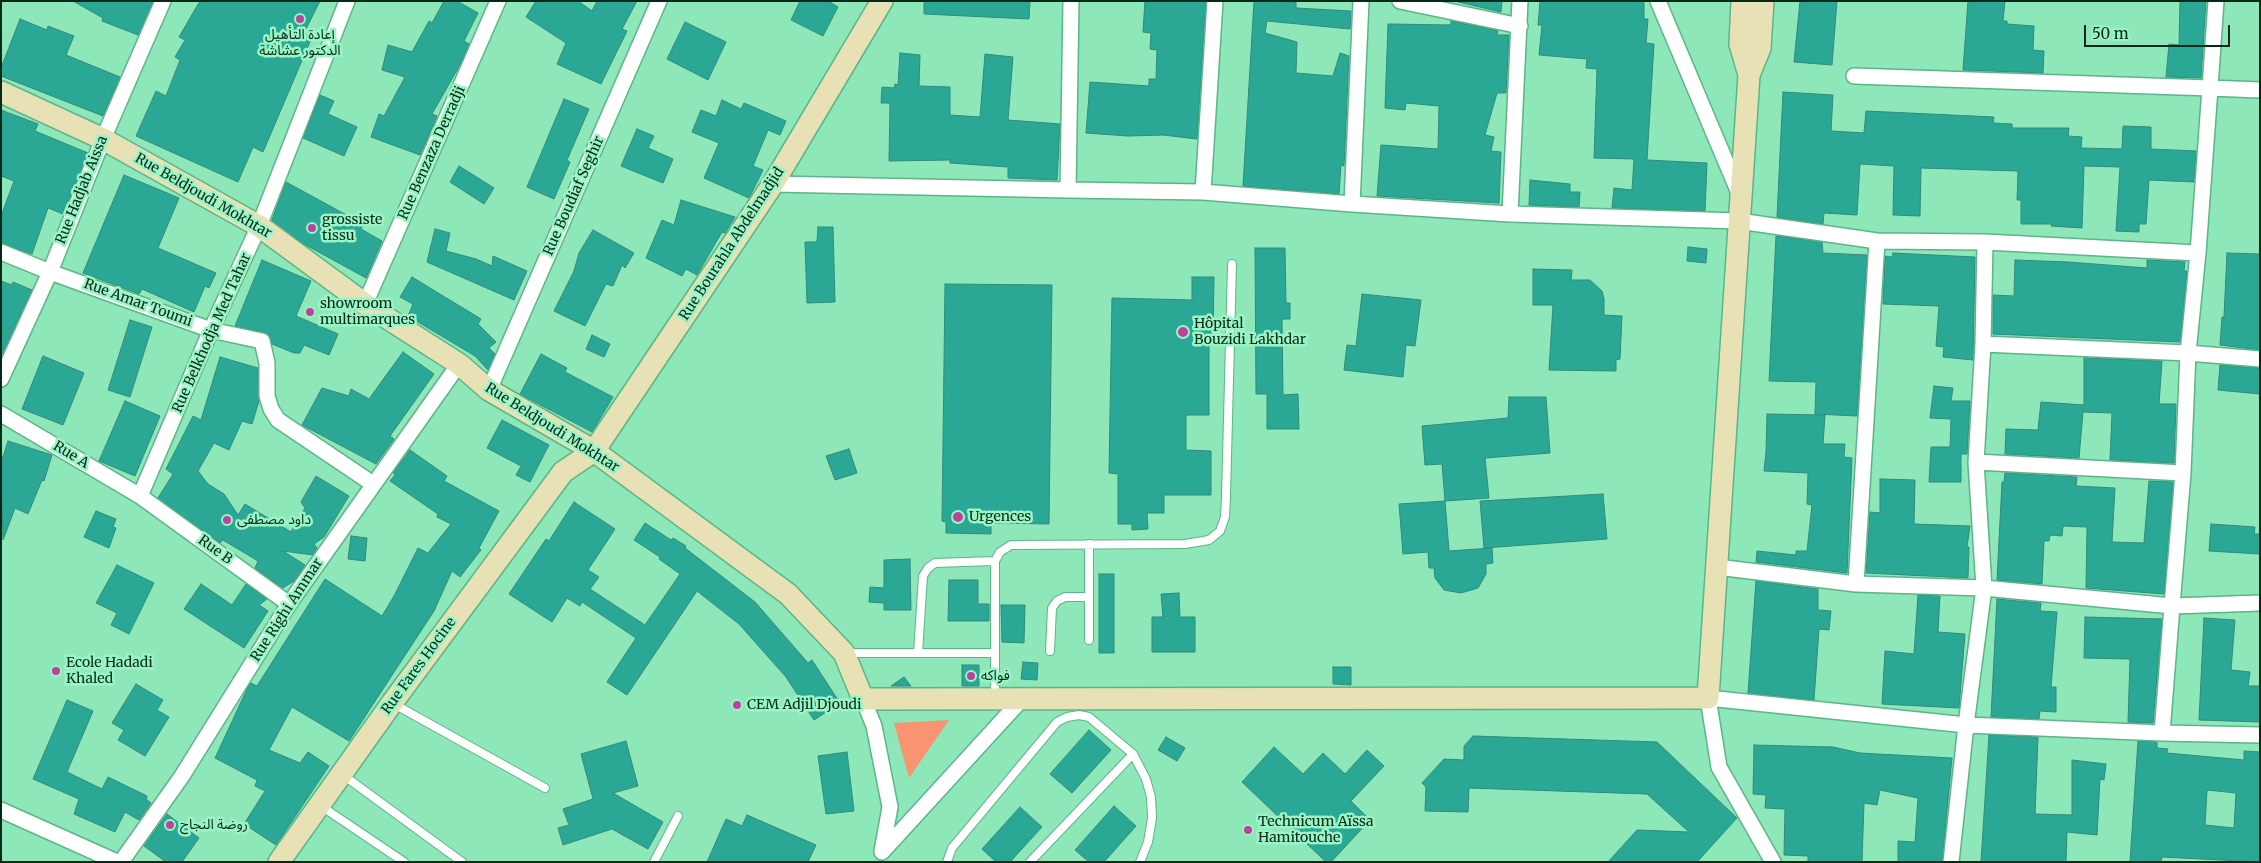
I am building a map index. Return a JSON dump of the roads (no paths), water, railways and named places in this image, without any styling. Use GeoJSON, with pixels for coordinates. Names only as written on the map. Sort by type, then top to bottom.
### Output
{"type":"FeatureCollection","features":[{"type":"Feature","properties":{"kind":"street","name":"Rue Hadjab Aissa"},"geometry":{"type":"LineString","coordinates":[[1,379],[50,272],[103,139],[163,1]]}},
{"type":"Feature","properties":{"kind":"street","name":"Rue Belkhodja Med Tahar"},"geometry":{"type":"LineString","coordinates":[[140,496],[211,330],[259,226],[347,1]]}},
{"type":"Feature","properties":{"kind":"street","name":"Rue Benzaza Derradji"},"geometry":{"type":"LineString","coordinates":[[365,304],[498,1]]}},
{"type":"Feature","properties":{"kind":"street","name":"Rue Boudiaf Seghir"},"geometry":{"type":"LineString","coordinates":[[489,390],[659,1]]}},
{"type":"Feature","properties":{"kind":"street","name":"Rue Bourahla Abdelmadjid"},"geometry":{"type":"LineString","coordinates":[[563,472],[594,451],[773,184],[882,1]]}},
{"type":"Feature","properties":{"kind":"street"},"geometry":{"type":"LineString","coordinates":[[1068,190],[1072,1]]}},
{"type":"Feature","properties":{"kind":"street"},"geometry":{"type":"LineString","coordinates":[[1203,192],[1215,1]]}},
{"type":"Feature","properties":{"kind":"street"},"geometry":{"type":"LineString","coordinates":[[1352,204],[1361,1]]}},
{"type":"Feature","properties":{"kind":"street"},"geometry":{"type":"LineString","coordinates":[[1400,1],[1520,26]]}},
{"type":"Feature","properties":{"kind":"street"},"geometry":{"type":"LineString","coordinates":[[1510,214],[1520,1]]}},
{"type":"Feature","properties":{"kind":"street"},"geometry":{"type":"LineString","coordinates":[[1658,1],[1741,197]]}},
{"type":"Feature","properties":{"kind":"street"},"geometry":{"type":"LineString","coordinates":[[1742,1],[1740,44],[1749,75]]}},
{"type":"Feature","properties":{"kind":"street"},"geometry":{"type":"LineString","coordinates":[[1763,1],[1760,48],[1749,75],[1708,698],[1719,767],[1773,862]]}},
{"type":"Feature","properties":{"kind":"street"},"geometry":{"type":"LineString","coordinates":[[2162,734],[2183,473],[2188,354],[2198,253],[2216,1]]}},
{"type":"Feature","properties":{"kind":"street"},"geometry":{"type":"LineString","coordinates":[[1854,76],[2260,90]]}},
{"type":"Feature","properties":{"kind":"street","name":"Rue Beldjoudi Mokhtar"},"geometry":{"type":"LineString","coordinates":[[1,92],[103,139],[259,226],[365,304],[459,364],[489,390],[594,451],[788,594],[844,653],[874,726],[890,807],[881,857]]}},
{"type":"Feature","properties":{"kind":"street"},"geometry":{"type":"LineString","coordinates":[[773,184],[1203,192],[1510,214],[1739,221],[1877,241],[1984,242],[2198,253]]}},
{"type":"Feature","properties":{"kind":"street"},"geometry":{"type":"LineString","coordinates":[[1856,584],[1877,241]]}},
{"type":"Feature","properties":{"kind":"street"},"geometry":{"type":"LineString","coordinates":[[1951,862],[1984,588],[1976,462],[1983,344],[1984,242]]}},
{"type":"Feature","properties":{"kind":"street","name":"Rue Amar Toumi"},"geometry":{"type":"LineString","coordinates":[[1,252],[50,272],[211,330],[262,341],[267,363],[267,396],[271,410],[278,420],[373,484]]}},
{"type":"Feature","properties":{"kind":"street"},"geometry":{"type":"LineString","coordinates":[[1983,344],[2260,358]]}},
{"type":"Feature","properties":{"kind":"street","name":"Rue Righi Ammar"},"geometry":{"type":"LineString","coordinates":[[121,862],[182,776],[289,604],[459,364]]}},
{"type":"Feature","properties":{"kind":"street","name":"Rue A"},"geometry":{"type":"LineString","coordinates":[[1,414],[140,496]]}},
{"type":"Feature","properties":{"kind":"street"},"geometry":{"type":"LineString","coordinates":[[1976,462],[2183,473]]}},
{"type":"Feature","properties":{"kind":"street","name":"Rue Fares Hocine"},"geometry":{"type":"LineString","coordinates":[[279,862],[392,703],[563,472]]}},
{"type":"Feature","properties":{"kind":"street","name":"Rue B"},"geometry":{"type":"LineString","coordinates":[[140,496],[289,604]]}},
{"type":"Feature","properties":{"kind":"street"},"geometry":{"type":"LineString","coordinates":[[1717,567],[1856,584],[1984,588],[2172,606],[2260,603]]}},
{"type":"Feature","properties":{"kind":"street"},"geometry":{"type":"LineString","coordinates":[[863,699],[1708,698],[1966,725],[2162,734],[2260,735]]}},
{"type":"Feature","properties":{"kind":"street"},"geometry":{"type":"LineString","coordinates":[[881,857],[1022,699]]}},
{"type":"Feature","properties":{"kind":"street"},"geometry":{"type":"LineString","coordinates":[[1,810],[117,862]]}},
{"type":"Feature","properties":{"kind":"lane"},"geometry":{"type":"LineString","coordinates":[[994,699],[995,561],[1000,552],[1011,544],[1185,544],[1209,540],[1216,537],[1220,531],[1225,517],[1226,496],[1232,264]]}},
{"type":"Feature","properties":{"kind":"lane"},"geometry":{"type":"LineString","coordinates":[[1089,640],[1090,544]]}},
{"type":"Feature","properties":{"kind":"lane"},"geometry":{"type":"LineString","coordinates":[[918,653],[923,576],[928,568],[935,563],[995,561]]}},
{"type":"Feature","properties":{"kind":"lane"},"geometry":{"type":"LineString","coordinates":[[1050,651],[1052,608],[1057,601],[1065,596],[1089,596]]}},
{"type":"Feature","properties":{"kind":"lane"},"geometry":{"type":"LineString","coordinates":[[844,653],[995,653]]}},
{"type":"Feature","properties":{"kind":"lane"},"geometry":{"type":"LineString","coordinates":[[392,703],[545,788]]}},
{"type":"Feature","properties":{"kind":"lane"},"geometry":{"type":"LineString","coordinates":[[948,862],[952,848],[1058,722],[1068,717],[1079,715],[1089,717],[1133,754],[1146,779],[1151,797],[1152,818],[1150,834],[1140,862]]}},
{"type":"Feature","properties":{"kind":"lane"},"geometry":{"type":"LineString","coordinates":[[1030,862],[1133,754]]}},
{"type":"Feature","properties":{"kind":"lane"},"geometry":{"type":"LineString","coordinates":[[341,774],[462,862]]}},
{"type":"Feature","properties":{"kind":"lane"},"geometry":{"type":"LineString","coordinates":[[319,804],[404,862]]}},
{"type":"Feature","properties":{"kind":"lane"},"geometry":{"type":"LineString","coordinates":[[654,862],[678,816]]}},
{"type":"Feature","properties":{"kind":"place","name":"إعادة التأهيل الدكتور عشاشة"},"geometry":{"type":"Point","coordinates":[300,19]}},
{"type":"Feature","properties":{"kind":"place","name":"grossiste tissu"},"geometry":{"type":"Point","coordinates":[312,228]}},
{"type":"Feature","properties":{"kind":"place","name":"showroom multimarques"},"geometry":{"type":"Point","coordinates":[310,312]}},
{"type":"Feature","properties":{"kind":"place","name":"Hôpital Bouzidi Lakhdar"},"geometry":{"type":"Point","coordinates":[1183,332]}},
{"type":"Feature","properties":{"kind":"place","name":"Urgences"},"geometry":{"type":"Point","coordinates":[958,517]}},
{"type":"Feature","properties":{"kind":"place","name":"داود مصطفى"},"geometry":{"type":"Point","coordinates":[227,520]}},
{"type":"Feature","properties":{"kind":"place","name":"Ecole Hadadi Khaled"},"geometry":{"type":"Point","coordinates":[56,671]}},
{"type":"Feature","properties":{"kind":"place","name":"فواكه"},"geometry":{"type":"Point","coordinates":[971,676]}},
{"type":"Feature","properties":{"kind":"place","name":"CEM Adjil Djoudi"},"geometry":{"type":"Point","coordinates":[737,705]}},
{"type":"Feature","properties":{"kind":"place","name":"روضة النجاح"},"geometry":{"type":"Point","coordinates":[170,825]}},
{"type":"Feature","properties":{"kind":"place","name":"Technicum Aïssa Hamitouche"},"geometry":{"type":"Point","coordinates":[1248,830]}}]}
